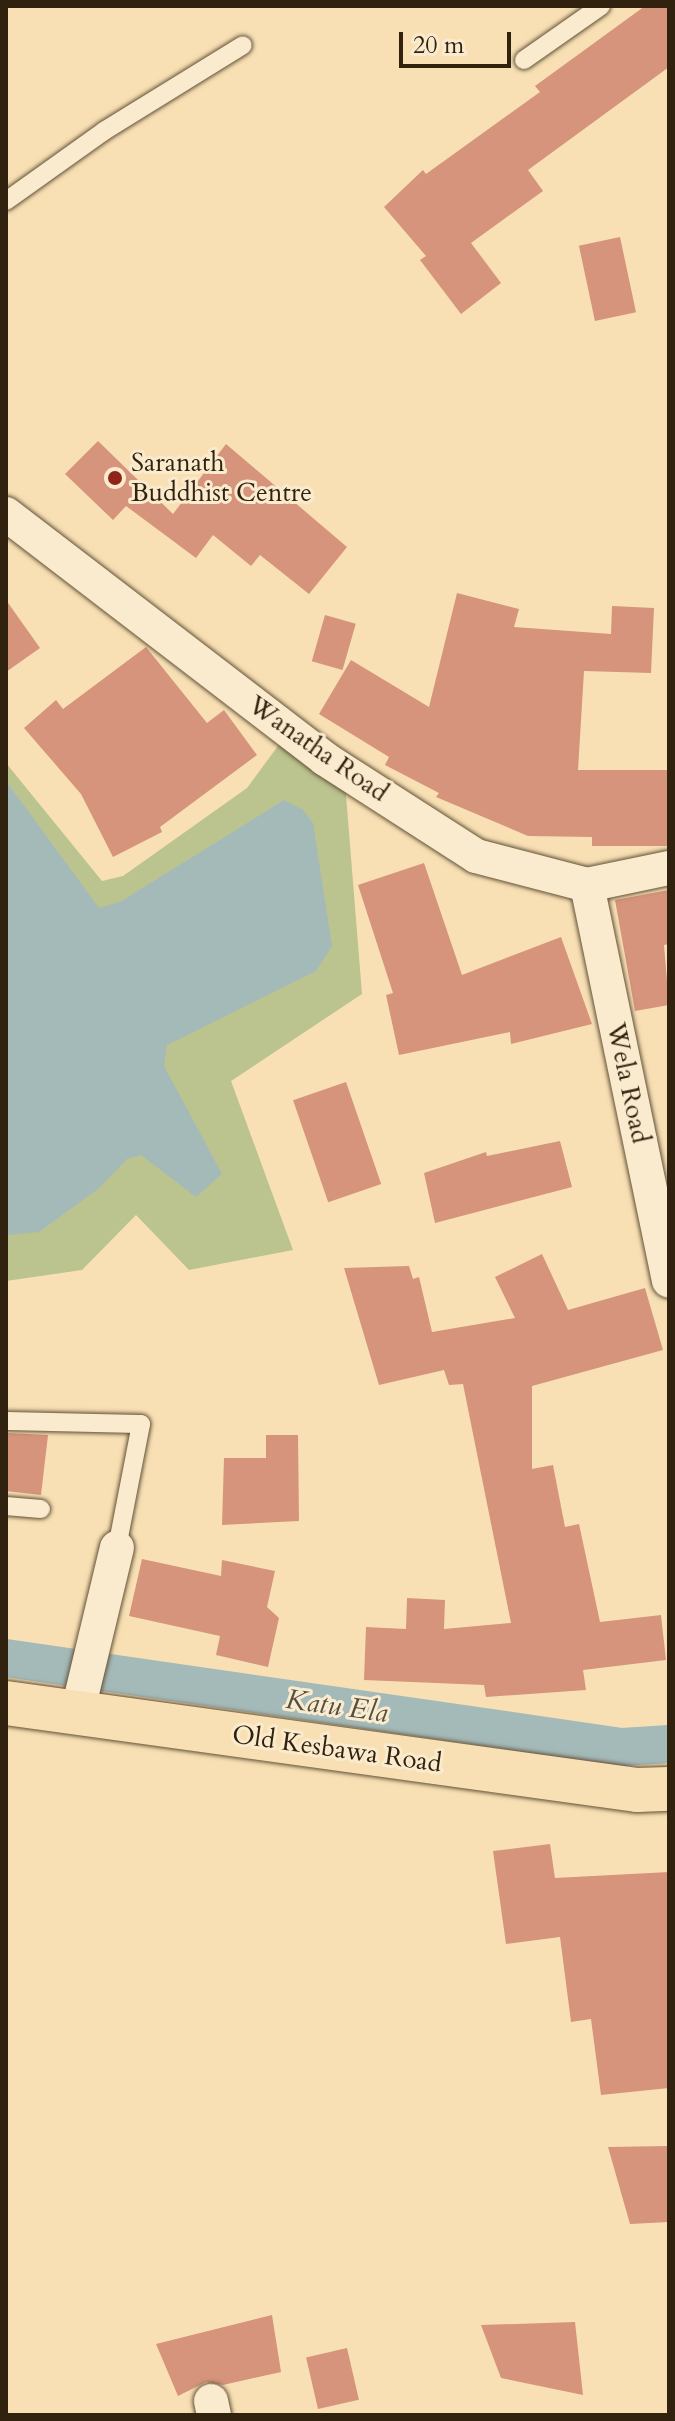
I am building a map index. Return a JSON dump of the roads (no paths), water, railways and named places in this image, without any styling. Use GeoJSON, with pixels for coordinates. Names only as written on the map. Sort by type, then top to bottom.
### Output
{"type":"FeatureCollection","features":[{"type":"Feature","properties":{"kind":"main road","name":"Old Kesbawa Road"},"geometry":{"type":"LineString","coordinates":[[6,1703],[637,1790],[669,1789]]}},
{"type":"Feature","properties":{"kind":"street","name":"Wanatha Road"},"geometry":{"type":"LineString","coordinates":[[6,514],[325,759],[476,856],[587,885],[669,868]]}},
{"type":"Feature","properties":{"kind":"street","name":"Wela Road"},"geometry":{"type":"LineString","coordinates":[[587,885],[669,1281]]}},
{"type":"Feature","properties":{"kind":"street"},"geometry":{"type":"LineString","coordinates":[[77,1714],[117,1548]]}},
{"type":"Feature","properties":{"kind":"lane"},"geometry":{"type":"LineString","coordinates":[[524,60],[601,6]]}},
{"type":"Feature","properties":{"kind":"lane"},"geometry":{"type":"LineString","coordinates":[[6,201],[104,131],[243,45]]}},
{"type":"Feature","properties":{"kind":"lane"},"geometry":{"type":"LineString","coordinates":[[6,1421],[141,1424],[117,1548]]}},
{"type":"Feature","properties":{"kind":"lane"},"geometry":{"type":"LineString","coordinates":[[6,1506],[41,1509]]}},
{"type":"Feature","properties":{"kind":"waterway","name":"Katu Ela"},"geometry":{"type":"LineString","coordinates":[[6,1658],[622,1747],[669,1744]]}},
{"type":"Feature","properties":{"kind":"place","name":"Saranath Buddhist Centre"},"geometry":{"type":"Point","coordinates":[115,478]}}]}
